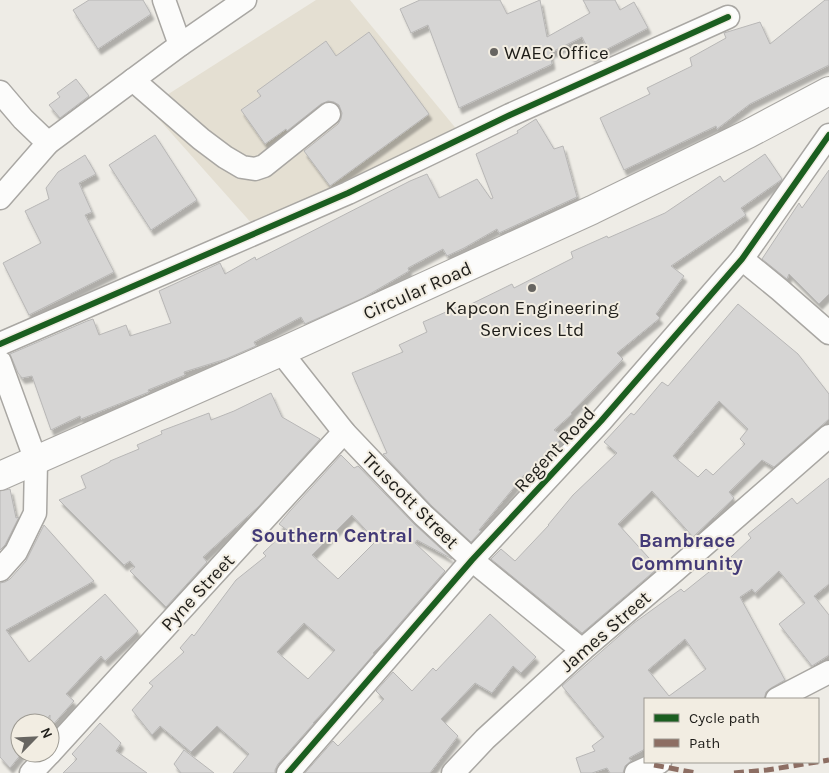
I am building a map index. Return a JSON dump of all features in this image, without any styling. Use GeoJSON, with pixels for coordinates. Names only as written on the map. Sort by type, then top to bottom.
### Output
{"type":"FeatureCollection","features":[{"type":"Feature","properties":{"kind":"main road","name":"Circular Road"},"geometry":{"type":"LineString","coordinates":[[0,476],[281,352],[592,210],[748,134],[829,91]]}},
{"type":"Feature","properties":{"kind":"street"},"geometry":{"type":"LineString","coordinates":[[164,0],[180,45]]}},
{"type":"Feature","properties":{"kind":"street"},"geometry":{"type":"LineString","coordinates":[[0,198],[48,143],[180,45],[245,0]]}},
{"type":"Feature","properties":{"kind":"street"},"geometry":{"type":"LineString","coordinates":[[0,344],[348,192],[510,115],[728,17]]}},
{"type":"Feature","properties":{"kind":"street"},"geometry":{"type":"LineString","coordinates":[[133,80],[201,139],[242,167],[255,169],[264,166],[329,114]]}},
{"type":"Feature","properties":{"kind":"street"},"geometry":{"type":"LineString","coordinates":[[0,92],[23,119],[48,143]]}},
{"type":"Feature","properties":{"kind":"street","name":"Regent Road"},"geometry":{"type":"LineString","coordinates":[[288,773],[472,560],[601,421],[742,259],[829,135]]}},
{"type":"Feature","properties":{"kind":"street"},"geometry":{"type":"LineString","coordinates":[[742,259],[829,333]]}},
{"type":"Feature","properties":{"kind":"street","name":"Truscott Street"},"geometry":{"type":"LineString","coordinates":[[281,352],[344,432],[423,515],[472,560],[582,650]]}},
{"type":"Feature","properties":{"kind":"street"},"geometry":{"type":"LineString","coordinates":[[0,362],[36,461],[35,513],[16,552],[0,570]]}},
{"type":"Feature","properties":{"kind":"street","name":"Pyne Street"},"geometry":{"type":"LineString","coordinates":[[60,742],[344,432]]}},
{"type":"Feature","properties":{"kind":"street","name":"James Street"},"geometry":{"type":"LineString","coordinates":[[453,773],[485,739],[582,650],[829,436]]}},
{"type":"Feature","properties":{"kind":"street"},"geometry":{"type":"LineString","coordinates":[[779,698],[829,672]]}},
{"type":"Feature","properties":{"kind":"street","name":"Pyne Street"},"geometry":{"type":"LineString","coordinates":[[31,773],[40,763]]}},
{"type":"Feature","properties":{"kind":"shaded area"},"geometry":{"type":"Polygon","coordinates":[[[316,0],[350,0],[463,137],[262,235],[148,107],[316,0]]]}},
{"type":"Feature","properties":{"kind":"building"},"geometry":{"type":"Polygon","coordinates":[[[89,0],[143,0],[151,14],[98,49],[73,10],[89,0]]]}},
{"type":"Feature","properties":{"kind":"building","name":"WAEC Office"},"geometry":{"type":"Polygon","coordinates":[[[420,0],[500,0],[507,14],[540,0],[547,37],[590,13],[583,0],[615,0],[620,10],[634,2],[648,28],[592,57],[582,37],[550,53],[552,64],[459,108],[428,25],[411,33],[400,9],[420,0]]]}},
{"type":"Feature","properties":{"kind":"building"},"geometry":{"type":"Polygon","coordinates":[[[825,0],[829,0],[829,65],[750,104],[717,129],[716,126],[624,170],[600,118],[650,94],[647,88],[692,66],[690,58],[726,38],[724,33],[760,22],[770,44],[825,0]]]}},
{"type":"Feature","properties":{"kind":"building"},"geometry":{"type":"Polygon","coordinates":[[[369,32],[429,114],[330,186],[304,151],[338,124],[342,113],[339,105],[328,101],[321,104],[287,131],[286,129],[265,144],[241,110],[261,96],[257,91],[326,41],[336,56],[369,32]]]}},
{"type":"Feature","properties":{"kind":"building"},"geometry":{"type":"Polygon","coordinates":[[[76,79],[89,96],[60,118],[49,105],[60,97],[57,93],[76,79]]]}},
{"type":"Feature","properties":{"kind":"building"},"geometry":{"type":"Polygon","coordinates":[[[536,119],[554,149],[563,146],[577,197],[499,233],[497,229],[447,256],[443,249],[408,268],[409,271],[363,298],[305,324],[301,317],[254,342],[256,346],[226,359],[184,372],[185,375],[148,390],[149,392],[81,419],[80,416],[51,430],[32,376],[22,378],[18,373],[10,354],[93,319],[99,335],[126,325],[130,336],[171,323],[159,291],[220,263],[225,274],[255,257],[256,260],[427,174],[439,198],[477,179],[491,199],[493,198],[476,154],[518,133],[517,131],[536,119]]]}},
{"type":"Feature","properties":{"kind":"building"},"geometry":{"type":"Polygon","coordinates":[[[155,135],[197,200],[151,230],[109,165],[155,135]]]}},
{"type":"Feature","properties":{"kind":"building"},"geometry":{"type":"Polygon","coordinates":[[[765,154],[782,179],[741,208],[746,215],[671,266],[684,276],[656,314],[660,318],[617,353],[623,359],[572,414],[554,430],[563,436],[529,477],[525,474],[471,542],[432,506],[383,454],[387,453],[352,373],[403,352],[399,345],[427,332],[423,322],[462,305],[463,308],[512,284],[514,288],[573,258],[571,252],[665,213],[720,176],[724,182],[765,154]]]}},
{"type":"Feature","properties":{"kind":"building"},"geometry":{"type":"Polygon","coordinates":[[[85,155],[96,174],[79,183],[92,212],[85,215],[114,272],[29,315],[3,263],[41,243],[25,211],[49,199],[46,188],[58,172],[85,155]]]}},
{"type":"Feature","properties":{"kind":"building"},"geometry":{"type":"Polygon","coordinates":[[[829,170],[829,294],[819,304],[789,274],[787,279],[762,259],[799,203],[802,208],[829,170]]]}},
{"type":"Feature","properties":{"kind":"building"},"geometry":{"type":"Polygon","coordinates":[[[738,304],[798,354],[829,394],[829,419],[774,467],[762,460],[729,492],[734,498],[693,537],[652,491],[618,524],[658,568],[582,633],[491,559],[501,549],[515,561],[549,525],[573,495],[617,453],[604,442],[631,413],[634,415],[662,382],[668,386],[738,304]],[[719,401],[673,456],[698,477],[706,469],[713,475],[745,444],[740,439],[748,429],[719,401]]]}},
{"type":"Feature","properties":{"kind":"building"},"geometry":{"type":"Polygon","coordinates":[[[271,393],[282,417],[320,439],[258,507],[203,557],[207,562],[166,607],[130,571],[135,567],[130,561],[124,565],[59,500],[86,488],[81,476],[139,449],[137,445],[162,434],[161,431],[209,413],[211,420],[271,393]]]}},
{"type":"Feature","properties":{"kind":"building"},"geometry":{"type":"Polygon","coordinates":[[[341,455],[354,468],[358,466],[414,524],[452,559],[417,540],[415,543],[445,571],[278,764],[275,773],[233,773],[249,754],[217,726],[191,752],[160,726],[152,735],[132,710],[153,686],[149,683],[184,652],[180,648],[192,634],[194,636],[236,580],[266,556],[263,553],[287,530],[279,524],[341,455]],[[352,515],[312,555],[338,579],[376,541],[352,515]],[[304,623],[277,652],[308,679],[335,650],[304,623]]]}},
{"type":"Feature","properties":{"kind":"building"},"geometry":{"type":"Polygon","coordinates":[[[829,478],[829,584],[814,596],[829,615],[829,655],[812,666],[779,624],[805,603],[779,571],[755,593],[752,589],[740,597],[785,680],[766,692],[764,698],[644,698],[644,750],[629,758],[631,761],[625,766],[623,773],[610,773],[607,768],[592,773],[581,773],[576,758],[595,751],[592,746],[604,737],[562,686],[634,623],[681,589],[684,592],[732,556],[751,538],[748,534],[792,498],[797,504],[829,478]],[[685,639],[648,670],[669,696],[706,669],[685,639]]]}},
{"type":"Feature","properties":{"kind":"building"},"geometry":{"type":"Polygon","coordinates":[[[10,489],[16,518],[19,517],[5,545],[0,550],[0,491],[10,489]]]}},
{"type":"Feature","properties":{"kind":"building"},"geometry":{"type":"Polygon","coordinates":[[[44,525],[94,581],[6,630],[29,662],[105,594],[138,631],[105,661],[101,656],[66,694],[74,701],[60,717],[60,713],[10,713],[10,763],[14,763],[10,768],[0,757],[0,583],[10,579],[26,561],[44,525]]]}},
{"type":"Feature","properties":{"kind":"building"},"geometry":{"type":"Polygon","coordinates":[[[490,614],[536,657],[521,673],[513,666],[492,693],[475,683],[441,719],[458,736],[430,773],[305,773],[333,741],[338,746],[384,699],[376,691],[393,672],[412,691],[433,668],[436,671],[490,614]]]}},
{"type":"Feature","properties":{"kind":"building"},"geometry":{"type":"Polygon","coordinates":[[[100,723],[121,743],[116,751],[147,773],[63,773],[77,759],[72,754],[100,723]]]}},
{"type":"Feature","properties":{"kind":"building"},"geometry":{"type":"Polygon","coordinates":[[[184,750],[214,773],[181,773],[174,764],[184,750]]]}},
{"type":"Feature","properties":{"kind":"marked path"},"geometry":{"type":"LineString","coordinates":[[819,762],[829,760]]}},
{"type":"Feature","properties":{"kind":"marked path"},"geometry":{"type":"LineString","coordinates":[[734,773],[810,763]]}},
{"type":"Feature","properties":{"kind":"marked path"},"geometry":{"type":"LineString","coordinates":[[654,765],[696,773]]}},
{"type":"Feature","properties":{"kind":"cycle path"},"geometry":{"type":"LineString","coordinates":[[0,344],[348,193],[510,115],[728,17]]}},
{"type":"Feature","properties":{"kind":"cycle path"},"geometry":{"type":"LineString","coordinates":[[288,773],[472,560],[601,421],[742,259],[829,135]]}},
{"type":"Feature","properties":{"kind":"place","name":"WAEC Office"},"geometry":{"type":"Point","coordinates":[494,52]}},
{"type":"Feature","properties":{"kind":"place","name":"Kapcon Engineering Services Ltd"},"geometry":{"type":"Point","coordinates":[532,288]}},
{"type":"Feature","properties":{"kind":"district","name":"Southern Central"},"geometry":{"type":"Point","coordinates":[332,535]}},
{"type":"Feature","properties":{"kind":"district","name":"Bambrace Community"},"geometry":{"type":"Point","coordinates":[687,552]}}]}
